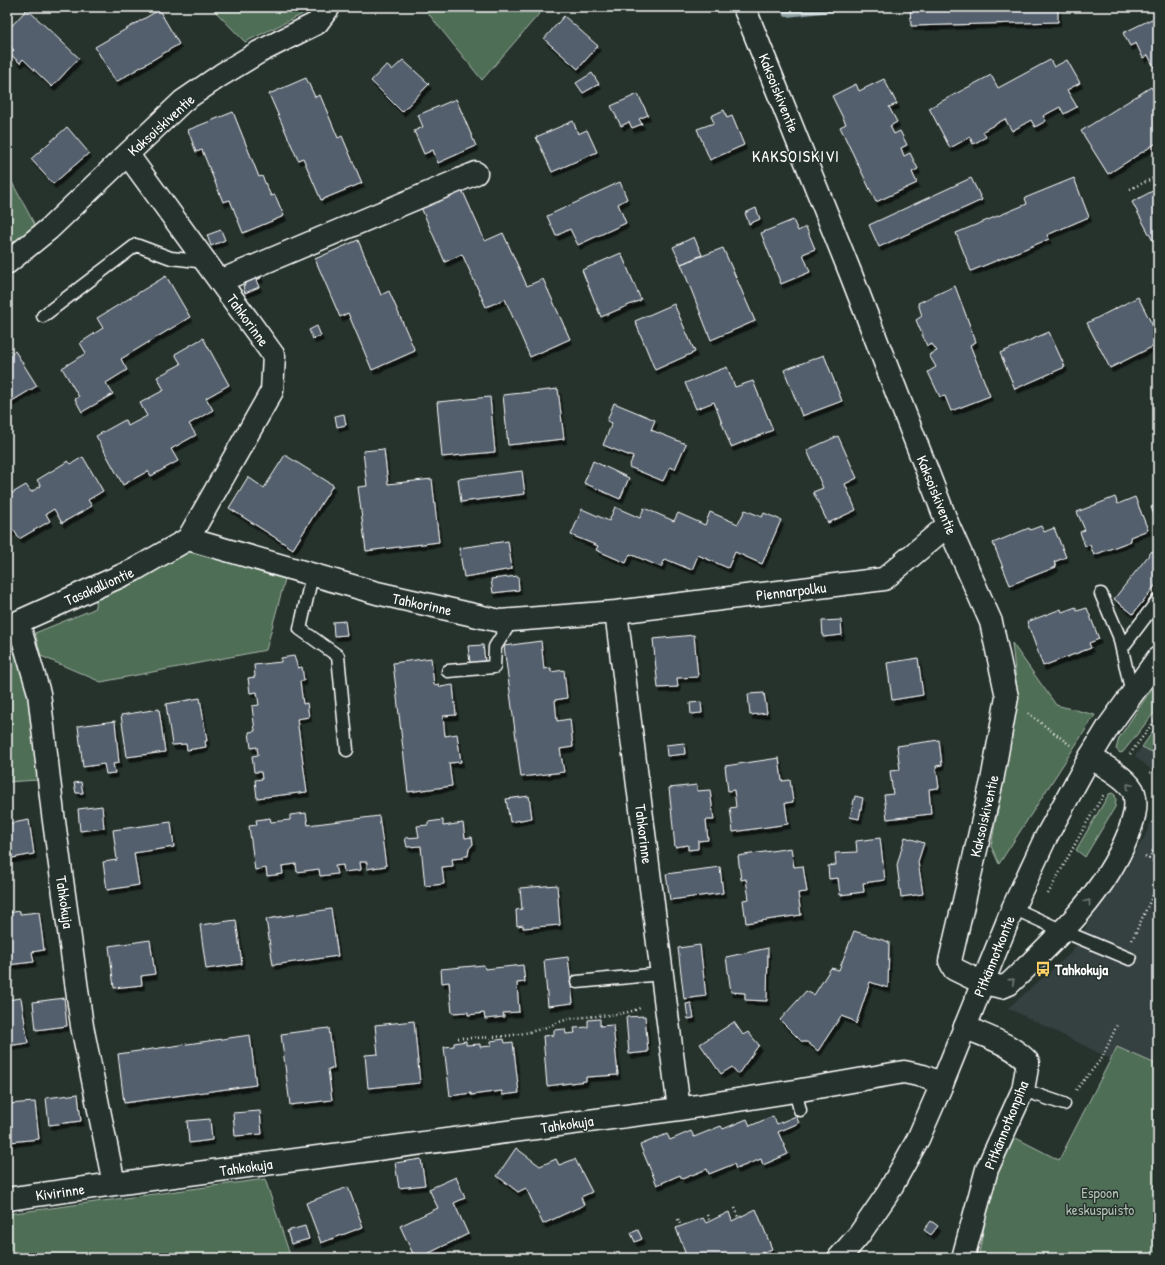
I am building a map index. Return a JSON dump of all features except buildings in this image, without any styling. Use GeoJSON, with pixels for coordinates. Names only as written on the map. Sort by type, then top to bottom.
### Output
{"type":"FeatureCollection","features":[{"type":"Feature","properties":{"kind":"street","name":"Kaksoiskiventie"},"geometry":{"type":"LineString","coordinates":[[7,263],[49,229],[183,101],[221,75],[259,52],[317,23],[329,7]]}},
{"type":"Feature","properties":{"kind":"street","name":"Kaksoiskiventie"},"geometry":{"type":"LineString","coordinates":[[744,7],[754,28],[948,525],[991,622],[1007,697],[992,781],[950,961],[954,969],[983,983],[1002,987],[1009,984],[1063,932],[1089,901],[1106,876],[1123,847],[1136,807],[1134,792],[1126,781],[1090,758]]}},
{"type":"Feature","properties":{"kind":"street","name":"Tahkorinne"},"geometry":{"type":"LineString","coordinates":[[128,155],[274,356],[272,391],[188,539],[394,598],[500,621],[616,612],[679,1109]]}},
{"type":"Feature","properties":{"kind":"street"},"geometry":{"type":"LineString","coordinates":[[220,281],[476,173]]}},
{"type":"Feature","properties":{"kind":"street","name":"Piennarpolku"},"geometry":{"type":"LineString","coordinates":[[616,612],[884,579],[948,525]]}},
{"type":"Feature","properties":{"kind":"street","name":"Tasakalliontie"},"geometry":{"type":"LineString","coordinates":[[13,624],[134,570],[188,539]]}},
{"type":"Feature","properties":{"kind":"street","name":"Tahkokuja"},"geometry":{"type":"LineString","coordinates":[[13,624],[39,693],[53,814],[82,1026],[114,1184],[679,1109],[797,1100],[904,1072],[923,1076],[942,1084]]}},
{"type":"Feature","properties":{"kind":"street","name":"Pitkännotkontie"},"geometry":{"type":"LineString","coordinates":[[839,1258],[859,1235],[888,1193],[918,1139],[942,1084],[1013,908],[1044,839],[1090,758],[1132,694],[1158,658]]}},
{"type":"Feature","properties":{"kind":"street","name":"Pitkännotkonpiha"},"geometry":{"type":"LineString","coordinates":[[963,1258],[987,1169],[1023,1090],[1028,1062],[1013,1049],[965,1027]]}},
{"type":"Feature","properties":{"kind":"street","name":"Kivirinne"},"geometry":{"type":"LineString","coordinates":[[7,1199],[114,1184]]}},
{"type":"Feature","properties":{"kind":"lane"},"geometry":{"type":"LineString","coordinates":[[43,316],[136,245],[171,258],[206,262]]}},
{"type":"Feature","properties":{"kind":"lane"},"geometry":{"type":"LineString","coordinates":[[312,575],[300,629],[338,656],[348,750]]}},
{"type":"Feature","properties":{"kind":"lane"},"geometry":{"type":"LineString","coordinates":[[1101,594],[1119,636],[1132,694]]}},
{"type":"Feature","properties":{"kind":"lane"},"geometry":{"type":"LineString","coordinates":[[1122,648],[1158,600]]}},
{"type":"Feature","properties":{"kind":"lane"},"geometry":{"type":"LineString","coordinates":[[448,671],[494,667],[495,647],[512,620]]}},
{"type":"Feature","properties":{"kind":"lane"},"geometry":{"type":"LineString","coordinates":[[1013,908],[1063,932],[1127,957]]}},
{"type":"Feature","properties":{"kind":"lane"},"geometry":{"type":"LineString","coordinates":[[577,982],[661,974]]}},
{"type":"Feature","properties":{"kind":"lane"},"geometry":{"type":"LineString","coordinates":[[1023,1090],[1064,1104]]}},
{"type":"Feature","properties":{"kind":"path"},"geometry":{"type":"LineString","coordinates":[[1130,189],[1158,176]]}},
{"type":"Feature","properties":{"kind":"path"},"geometry":{"type":"LineString","coordinates":[[1007,697],[1058,737],[1090,758]]}},
{"type":"Feature","properties":{"kind":"path"},"geometry":{"type":"LineString","coordinates":[[1150,859],[1158,839]]}},
{"type":"Feature","properties":{"kind":"path"},"geometry":{"type":"LineString","coordinates":[[1127,957],[1158,884]]}},
{"type":"Feature","properties":{"kind":"path"},"geometry":{"type":"LineString","coordinates":[[458,1038],[516,1035],[541,1029],[569,1019],[618,1014],[642,1007],[638,976]]}},
{"type":"Feature","properties":{"kind":"path"},"geometry":{"type":"LineString","coordinates":[[1064,1104],[1102,1058],[1117,1025]]}},
{"type":"Feature","properties":{"kind":"path"},"geometry":{"type":"LineString","coordinates":[[735,1208],[739,1217]]}},
{"type":"Feature","properties":{"kind":"path"},"geometry":{"type":"LineString","coordinates":[[708,1215],[710,1222]]}},
{"type":"Feature","properties":{"kind":"path"},"geometry":{"type":"LineString","coordinates":[[678,1219],[681,1226]]}},
{"type":"Feature","properties":{"kind":"path"},"geometry":{"type":"LineString","coordinates":[[809,1258],[819,1248]]}},
{"type":"Feature","properties":{"kind":"shaded area"},"geometry":{"type":"Polygon","coordinates":[[[1142,747],[1158,755],[1158,787],[1155,773],[1135,756],[1142,747]]]}},
{"type":"Feature","properties":{"kind":"shaded area"},"geometry":{"type":"Polygon","coordinates":[[[1158,807],[1158,1065],[1117,1047],[1111,1059],[1008,1008],[1071,953],[1090,920],[1123,874],[1145,836],[1158,807]]]}},
{"type":"Feature","properties":{"kind":"green space"},"geometry":{"type":"Polygon","coordinates":[[[211,7],[310,7],[301,15],[245,42],[211,7]]]}},
{"type":"Feature","properties":{"kind":"green space"},"geometry":{"type":"Polygon","coordinates":[[[423,7],[545,7],[482,80],[423,7]]]}},
{"type":"Feature","properties":{"kind":"green space"},"geometry":{"type":"Polygon","coordinates":[[[7,173],[36,227],[7,252],[7,173]]]}},
{"type":"Feature","properties":{"kind":"green space"},"geometry":{"type":"Polygon","coordinates":[[[189,545],[286,572],[266,650],[101,682],[41,656],[35,633],[94,609],[98,595],[189,545]]]}},
{"type":"Feature","properties":{"kind":"green space"},"geometry":{"type":"Polygon","coordinates":[[[13,632],[31,694],[44,775],[38,780],[7,782],[7,634],[13,632]]]}},
{"type":"Feature","properties":{"kind":"green space"},"geometry":{"type":"Polygon","coordinates":[[[1012,643],[1056,705],[1095,715],[999,864],[991,846],[1018,699],[1012,643]]]}},
{"type":"Feature","properties":{"kind":"green space"},"geometry":{"type":"Polygon","coordinates":[[[1158,679],[1158,708],[1123,752],[1120,753],[1116,749],[1119,738],[1158,679]]]}},
{"type":"Feature","properties":{"kind":"green space"},"geometry":{"type":"Polygon","coordinates":[[[1158,724],[1158,755],[1142,747],[1158,724]]]}},
{"type":"Feature","properties":{"kind":"green space"},"geometry":{"type":"Polygon","coordinates":[[[1112,793],[1115,795],[1115,807],[1085,857],[1076,850],[1109,794],[1112,793]]]}},
{"type":"Feature","properties":{"kind":"green space","name":"Espoon keskuspuisto"},"geometry":{"type":"Polygon","coordinates":[[[1117,1047],[1158,1065],[1158,1258],[978,1258],[999,1157],[1014,1137],[1059,1160],[1117,1047]]]}},
{"type":"Feature","properties":{"kind":"green space"},"geometry":{"type":"Polygon","coordinates":[[[265,1179],[291,1258],[33,1258],[7,1249],[7,1214],[265,1179]]]}},
{"type":"Feature","properties":{"kind":"waterway"},"geometry":{"type":"LineString","coordinates":[[784,7],[787,13],[840,7]]}},
{"type":"Feature","properties":{"kind":"place","name":"Tahkokuja"},"geometry":{"type":"Point","coordinates":[1043,969]}},
{"type":"Feature","properties":{"kind":"district","name":"KAKSOISKIVI"},"geometry":{"type":"Point","coordinates":[796,156]}}]}
